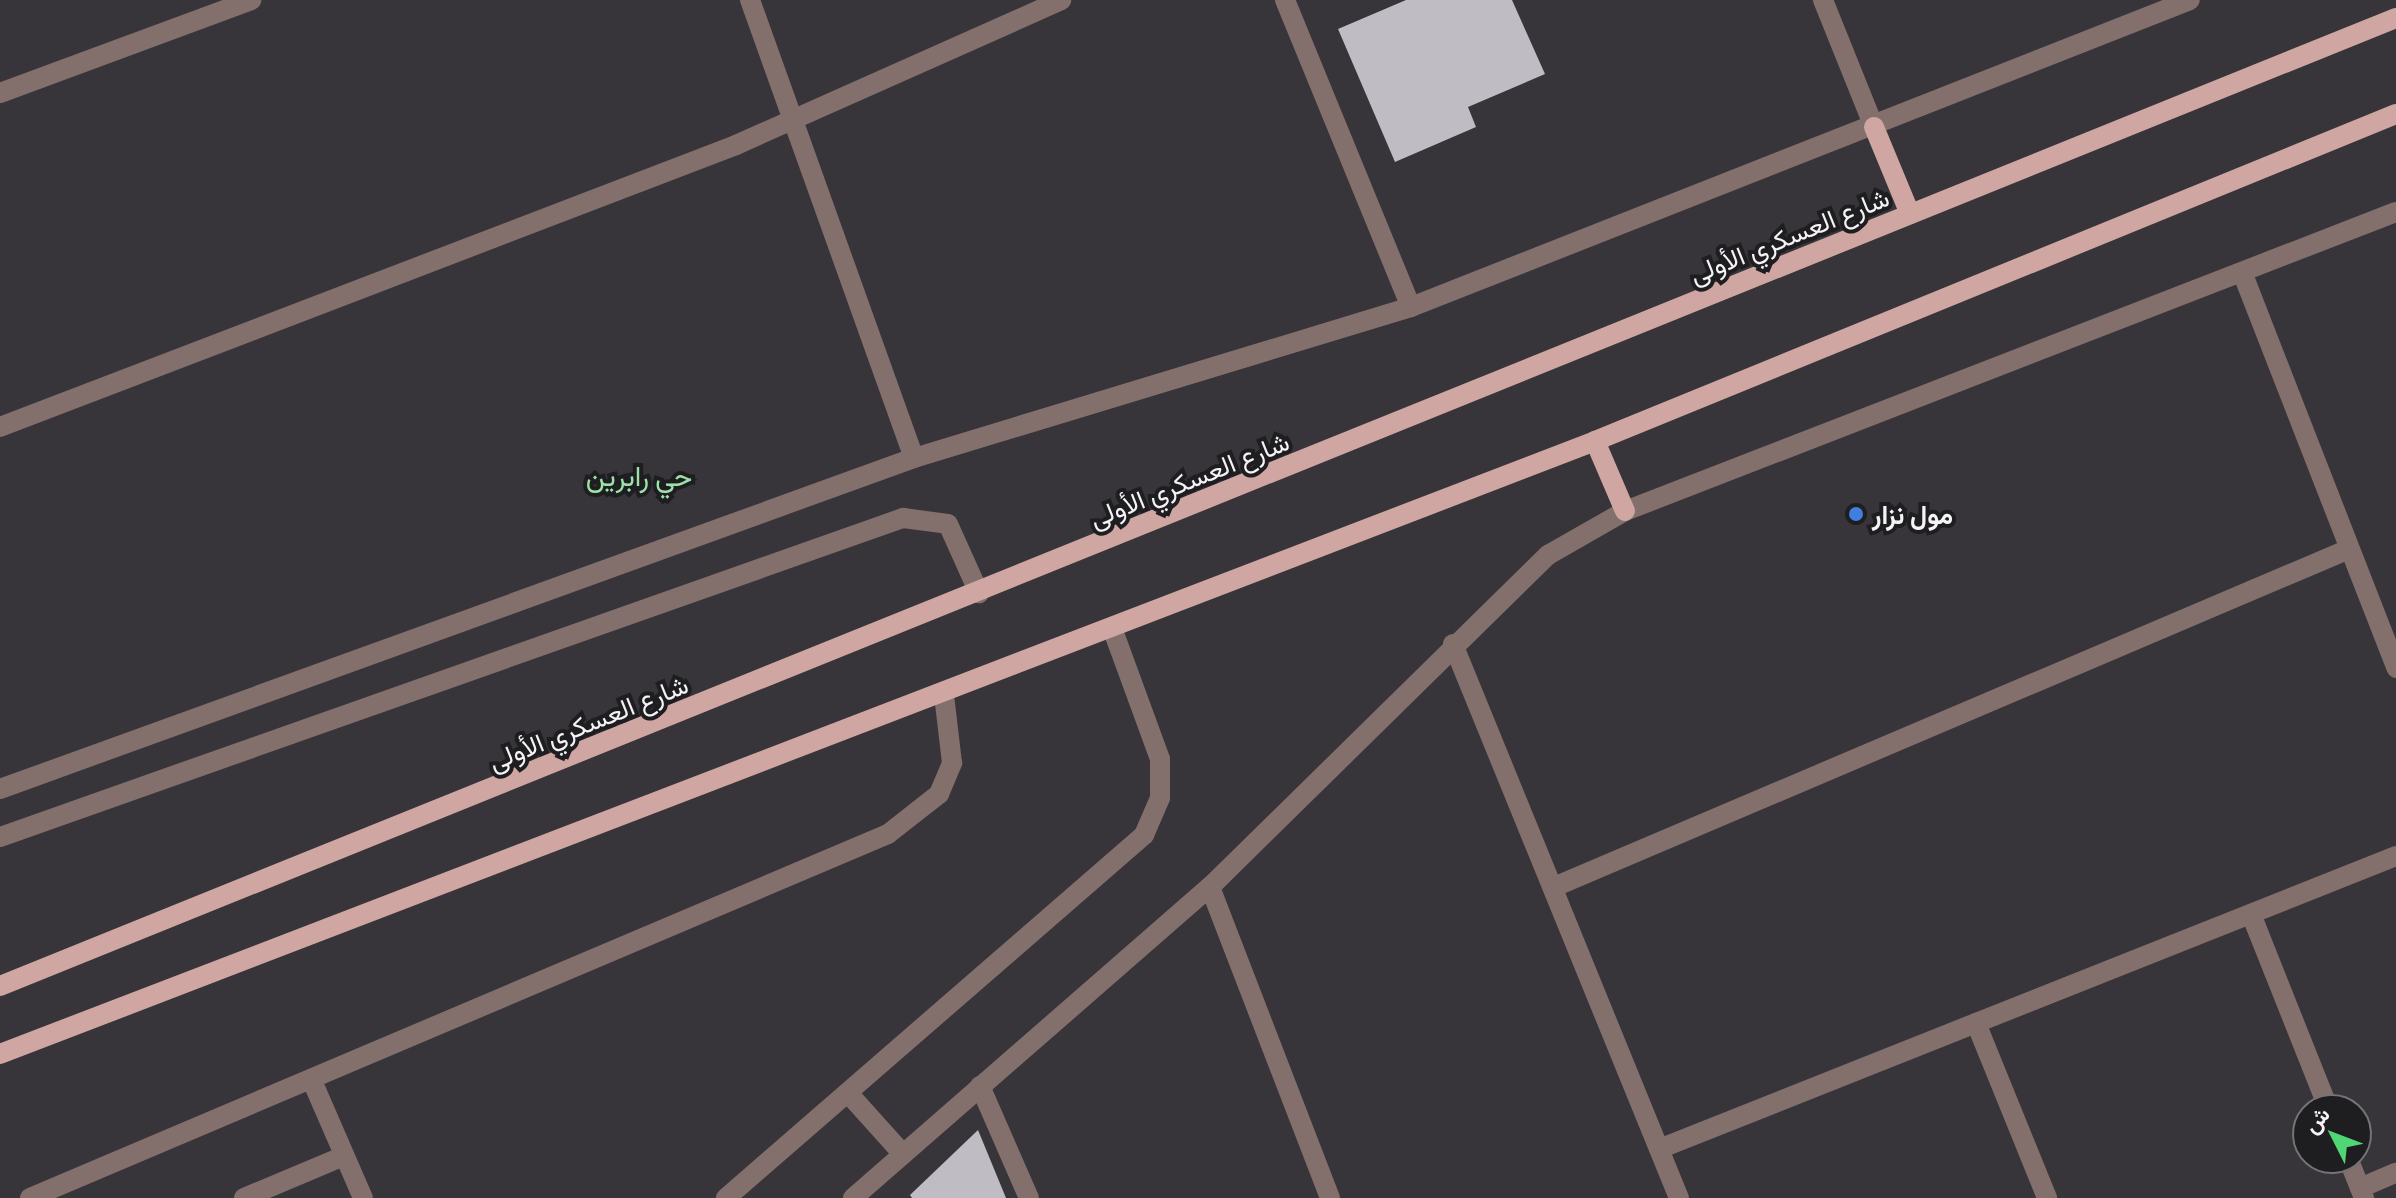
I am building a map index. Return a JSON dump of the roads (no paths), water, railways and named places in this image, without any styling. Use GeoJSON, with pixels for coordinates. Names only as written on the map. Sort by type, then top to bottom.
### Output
{"type":"FeatureCollection","features":[{"type":"Feature","properties":{"kind":"main road","name":"شارع العسكري الأولى"},"geometry":{"type":"LineString","coordinates":[[0,986],[2396,18]]}},
{"type":"Feature","properties":{"kind":"main road"},"geometry":{"type":"LineString","coordinates":[[0,1054],[944,695],[1595,441],[2396,114]]}},
{"type":"Feature","properties":{"kind":"main road"},"geometry":{"type":"LineString","coordinates":[[1874,127],[1910,214]]}},
{"type":"Feature","properties":{"kind":"main road"},"geometry":{"type":"LineString","coordinates":[[1595,441],[1625,511]]}},
{"type":"Feature","properties":{"kind":"street"},"geometry":{"type":"LineString","coordinates":[[0,93],[251,0]]}},
{"type":"Feature","properties":{"kind":"street"},"geometry":{"type":"LineString","coordinates":[[750,0],[914,458]]}},
{"type":"Feature","properties":{"kind":"street"},"geometry":{"type":"LineString","coordinates":[[0,427],[736,145],[793,115],[1061,0]]}},
{"type":"Feature","properties":{"kind":"street"},"geometry":{"type":"LineString","coordinates":[[1285,0],[1411,307]]}},
{"type":"Feature","properties":{"kind":"street"},"geometry":{"type":"LineString","coordinates":[[1823,0],[1874,127]]}},
{"type":"Feature","properties":{"kind":"street"},"geometry":{"type":"LineString","coordinates":[[0,789],[914,458],[1411,307],[2190,0]]}},
{"type":"Feature","properties":{"kind":"street"},"geometry":{"type":"LineString","coordinates":[[853,1198],[1210,887],[1453,644],[1548,555],[1625,511],[2396,212]]}},
{"type":"Feature","properties":{"kind":"street"},"geometry":{"type":"LineString","coordinates":[[2242,272],[2396,668]]}},
{"type":"Feature","properties":{"kind":"street"},"geometry":{"type":"LineString","coordinates":[[0,837],[903,518],[948,524],[979,593]]}},
{"type":"Feature","properties":{"kind":"street"},"geometry":{"type":"LineString","coordinates":[[1554,887],[2349,549]]}},
{"type":"Feature","properties":{"kind":"street"},"geometry":{"type":"LineString","coordinates":[[726,1198],[1144,835],[1160,798],[1160,759],[1112,628]]}},
{"type":"Feature","properties":{"kind":"street"},"geometry":{"type":"LineString","coordinates":[[1453,644],[1679,1198]]}},
{"type":"Feature","properties":{"kind":"street"},"geometry":{"type":"LineString","coordinates":[[30,1198],[313,1083],[888,834],[939,794],[952,763],[944,695]]}},
{"type":"Feature","properties":{"kind":"street"},"geometry":{"type":"LineString","coordinates":[[1659,1149],[2396,856]]}},
{"type":"Feature","properties":{"kind":"street"},"geometry":{"type":"LineString","coordinates":[[1210,887],[1330,1198]]}},
{"type":"Feature","properties":{"kind":"street"},"geometry":{"type":"LineString","coordinates":[[2251,914],[2323,1094]]}},
{"type":"Feature","properties":{"kind":"street"},"geometry":{"type":"LineString","coordinates":[[1976,1023],[2047,1198]]}},
{"type":"Feature","properties":{"kind":"street"},"geometry":{"type":"LineString","coordinates":[[313,1083],[363,1198]]}},
{"type":"Feature","properties":{"kind":"street"},"geometry":{"type":"LineString","coordinates":[[980,1086],[1029,1198]]}},
{"type":"Feature","properties":{"kind":"street"},"geometry":{"type":"LineString","coordinates":[[848,1093],[903,1154]]}},
{"type":"Feature","properties":{"kind":"street"},"geometry":{"type":"LineString","coordinates":[[244,1198],[344,1156]]}},
{"type":"Feature","properties":{"kind":"street"},"geometry":{"type":"LineString","coordinates":[[2354,1174],[2362,1193],[2396,1173]]}},
{"type":"Feature","properties":{"kind":"place","name":"مول نزار"},"geometry":{"type":"Point","coordinates":[1856,514]}},
{"type":"Feature","properties":{"kind":"district","name":"حي رابرين"},"geometry":{"type":"Point","coordinates":[639,475]}}]}
